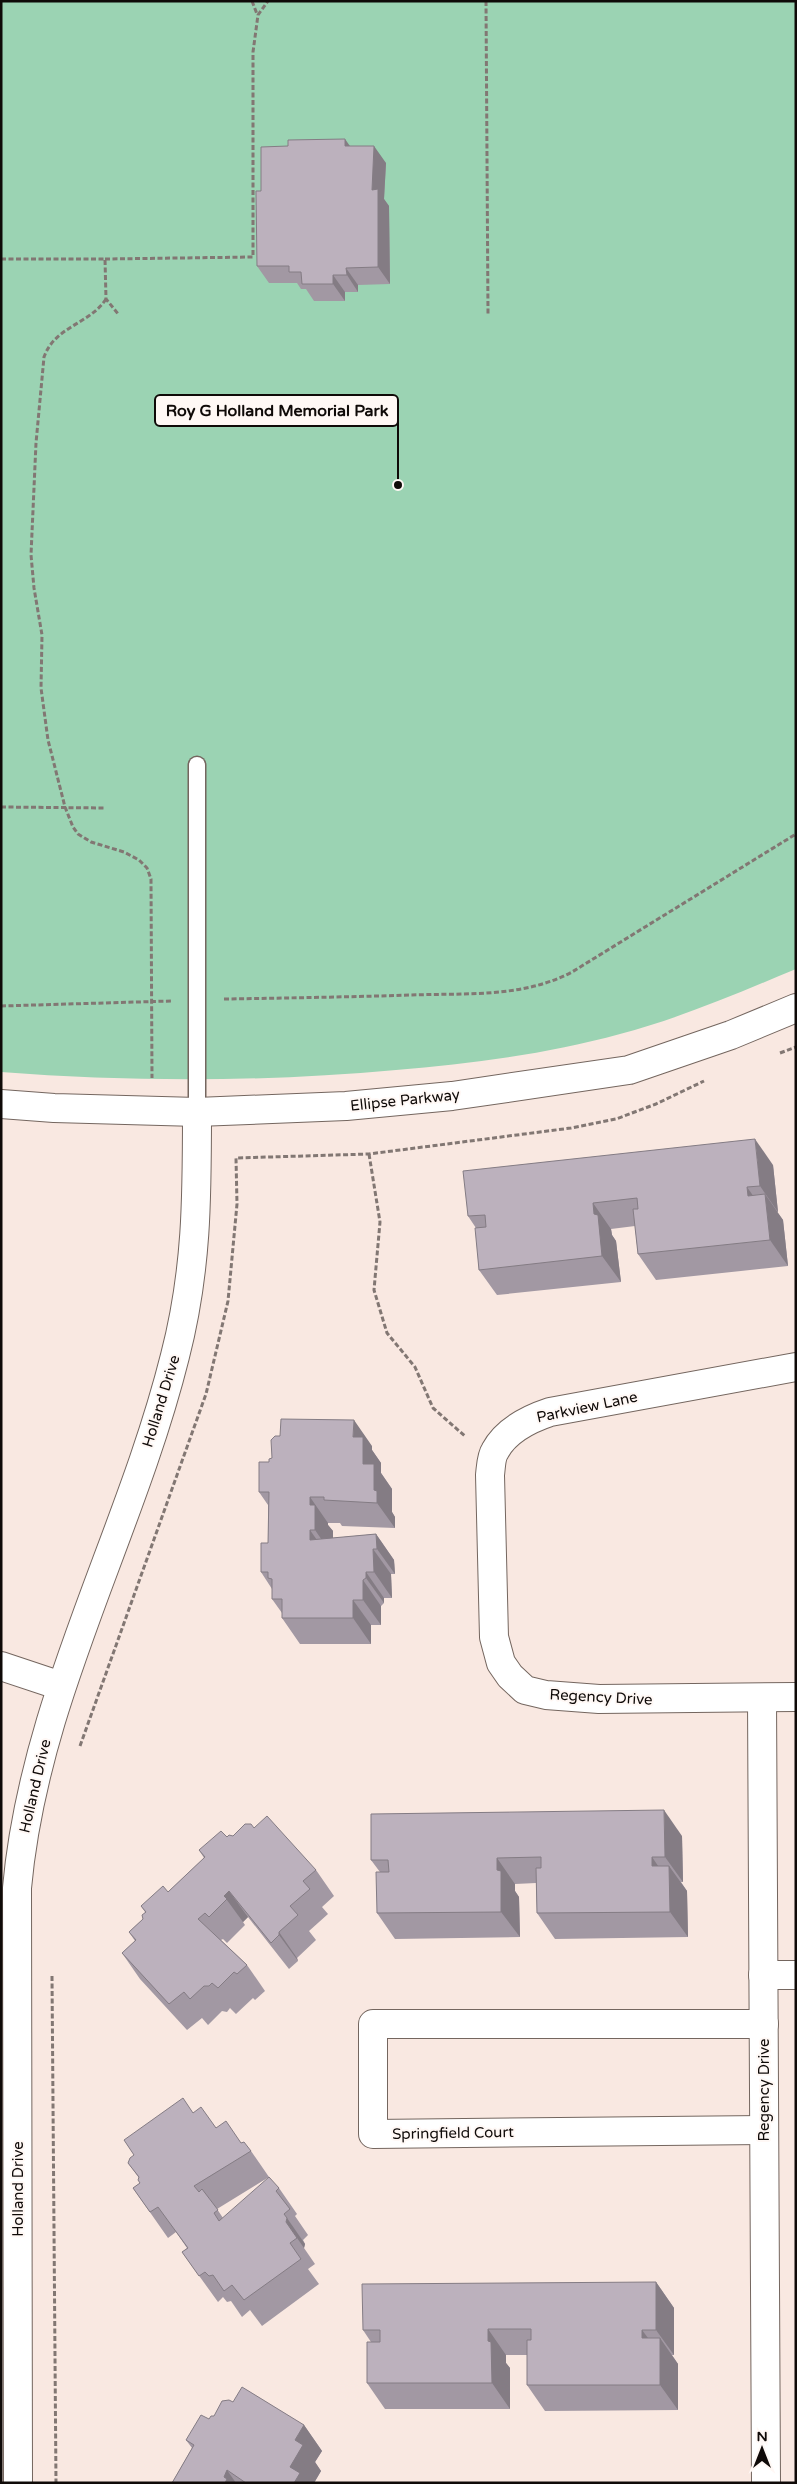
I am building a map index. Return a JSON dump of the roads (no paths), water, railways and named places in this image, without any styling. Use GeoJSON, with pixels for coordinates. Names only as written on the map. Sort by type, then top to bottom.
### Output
{"type":"FeatureCollection","features":[{"type":"Feature","properties":{"kind":"street","name":"Ellipse Parkway"},"geometry":{"type":"LineString","coordinates":[[1,1104],[198,1112],[346,1106],[452,1096],[629,1070],[731,1035],[796,1008]]}},
{"type":"Feature","properties":{"kind":"street","name":"Holland Drive"},"geometry":{"type":"LineString","coordinates":[[18,2483],[17,1888],[22,1842],[30,1794],[61,1686],[155,1428],[175,1357],[193,1269],[197,1221],[198,1112]]}},
{"type":"Feature","properties":{"kind":"street","name":"Parkview Lane"},"geometry":{"type":"LineString","coordinates":[[493,1586],[490,1474],[496,1449],[512,1431],[529,1419],[550,1412],[796,1368]]}},
{"type":"Feature","properties":{"kind":"street","name":"Regency Drive"},"geometry":{"type":"LineString","coordinates":[[493,1586],[494,1637],[501,1663],[510,1676],[526,1690],[546,1695],[599,1699],[796,1697]]}},
{"type":"Feature","properties":{"kind":"street"},"geometry":{"type":"LineString","coordinates":[[1,1666],[61,1686]]}},
{"type":"Feature","properties":{"kind":"street","name":"Regency Drive"},"geometry":{"type":"LineString","coordinates":[[762,1698],[766,2483]]}},
{"type":"Feature","properties":{"kind":"street"},"geometry":{"type":"LineString","coordinates":[[763,1975],[796,1975]]}},
{"type":"Feature","properties":{"kind":"street","name":"Springfield Court"},"geometry":{"type":"LineString","coordinates":[[764,2024],[373,2024],[373,2134],[764,2130]]}},
{"type":"Feature","properties":{"kind":"lane"},"geometry":{"type":"LineString","coordinates":[[198,765],[198,1112]]}},
{"type":"Feature","properties":{"kind":"place","name":"Roy G Holland Memorial Park"},"geometry":{"type":"Point","coordinates":[398,485]}}]}
